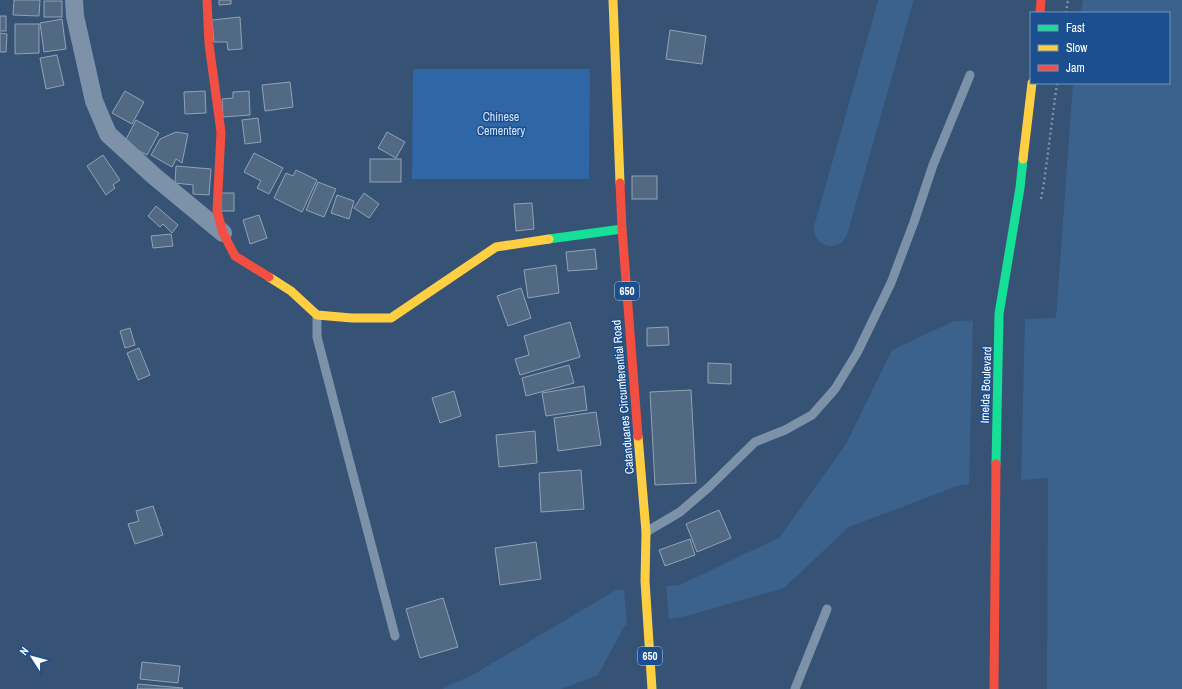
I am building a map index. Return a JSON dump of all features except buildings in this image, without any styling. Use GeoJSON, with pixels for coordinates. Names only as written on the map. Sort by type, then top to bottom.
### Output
{"type":"FeatureCollection","features":[{"type":"Feature","properties":{"kind":"main road"},"geometry":{"type":"LineString","coordinates":[[207,0],[209,44],[221,132],[217,211],[224,233],[235,256],[291,291],[317,315],[352,318],[391,318],[496,247],[622,229]]}},
{"type":"Feature","properties":{"kind":"main road","name":"Catanduanes Circumferential Road"},"geometry":{"type":"LineString","coordinates":[[613,0],[614,70],[622,229],[646,532],[645,581],[652,689]]}},
{"type":"Feature","properties":{"kind":"main road"},"geometry":{"type":"LineString","coordinates":[[1040,12],[1041,0]]}},
{"type":"Feature","properties":{"kind":"main road","name":"Imelda Boulevard"},"geometry":{"type":"LineString","coordinates":[[994,689],[995,488],[1000,314],[1020,188],[1032,84]]}},
{"type":"Feature","properties":{"kind":"street"},"geometry":{"type":"LineString","coordinates":[[74,0],[75,16],[94,101],[108,134],[154,176],[224,233]]}},
{"type":"Feature","properties":{"kind":"lane"},"geometry":{"type":"LineString","coordinates":[[646,532],[680,512],[755,442],[785,430],[812,415],[835,388],[857,354],[891,283],[914,222],[933,165],[970,75]]}},
{"type":"Feature","properties":{"kind":"lane"},"geometry":{"type":"LineString","coordinates":[[317,315],[317,337],[395,636]]}},
{"type":"Feature","properties":{"kind":"lane"},"geometry":{"type":"LineString","coordinates":[[795,689],[827,609]]}},
{"type":"Feature","properties":{"kind":"path"},"geometry":{"type":"LineString","coordinates":[[1066,12],[1068,0]]}},
{"type":"Feature","properties":{"kind":"green space","name":"Chinese Cementery"},"geometry":{"type":"Polygon","coordinates":[[[413,69],[590,69],[589,179],[412,179],[413,69]]]}},
{"type":"Feature","properties":{"kind":"shaded area"},"geometry":{"type":"Polygon","coordinates":[[[1083,0],[1182,0],[1182,689],[1047,689],[1048,478],[960,485],[849,527],[784,588],[683,617],[625,625],[598,675],[561,689],[442,689],[476,673],[616,590],[680,585],[780,537],[846,444],[892,350],[954,321],[1056,318],[1073,84],[1170,84],[1170,12],[1081,12],[1083,0]]]}},
{"type":"Feature","properties":{"kind":"pier"},"geometry":{"type":"Polygon","coordinates":[[[1025,317],[1021,482],[969,486],[973,319],[1025,317]]]}},
{"type":"Feature","properties":{"kind":"pier"},"geometry":{"type":"Polygon","coordinates":[[[666,584],[669,621],[627,625],[624,587],[666,584]]]}},
{"type":"Feature","properties":{"kind":"waterway"},"geometry":{"type":"LineString","coordinates":[[831,229],[896,0]]}},
{"type":"Feature","properties":{"kind":"traffic: fast"},"geometry":{"type":"LineString","coordinates":[[996,464],[999,314],[1020,188],[1023,159]]}},
{"type":"Feature","properties":{"kind":"traffic: fast"},"geometry":{"type":"LineString","coordinates":[[549,239],[622,229]]}},
{"type":"Feature","properties":{"kind":"traffic: slow"},"geometry":{"type":"LineString","coordinates":[[613,0],[620,183]]}},
{"type":"Feature","properties":{"kind":"traffic: slow"},"geometry":{"type":"LineString","coordinates":[[1023,159],[1032,84]]}},
{"type":"Feature","properties":{"kind":"traffic: slow"},"geometry":{"type":"LineString","coordinates":[[269,277],[291,291],[317,315],[352,318],[391,318],[496,247],[549,239]]}},
{"type":"Feature","properties":{"kind":"traffic: slow"},"geometry":{"type":"LineString","coordinates":[[638,436],[646,532],[645,581],[652,689]]}},
{"type":"Feature","properties":{"kind":"traffic: jam"},"geometry":{"type":"LineString","coordinates":[[207,0],[209,44],[221,132],[217,211],[223,233],[235,256],[269,277]]}},
{"type":"Feature","properties":{"kind":"traffic: jam"},"geometry":{"type":"LineString","coordinates":[[1040,12],[1041,0]]}},
{"type":"Feature","properties":{"kind":"traffic: jam"},"geometry":{"type":"LineString","coordinates":[[620,183],[622,229],[638,436]]}},
{"type":"Feature","properties":{"kind":"traffic: jam"},"geometry":{"type":"LineString","coordinates":[[994,689],[996,464]]}}]}
